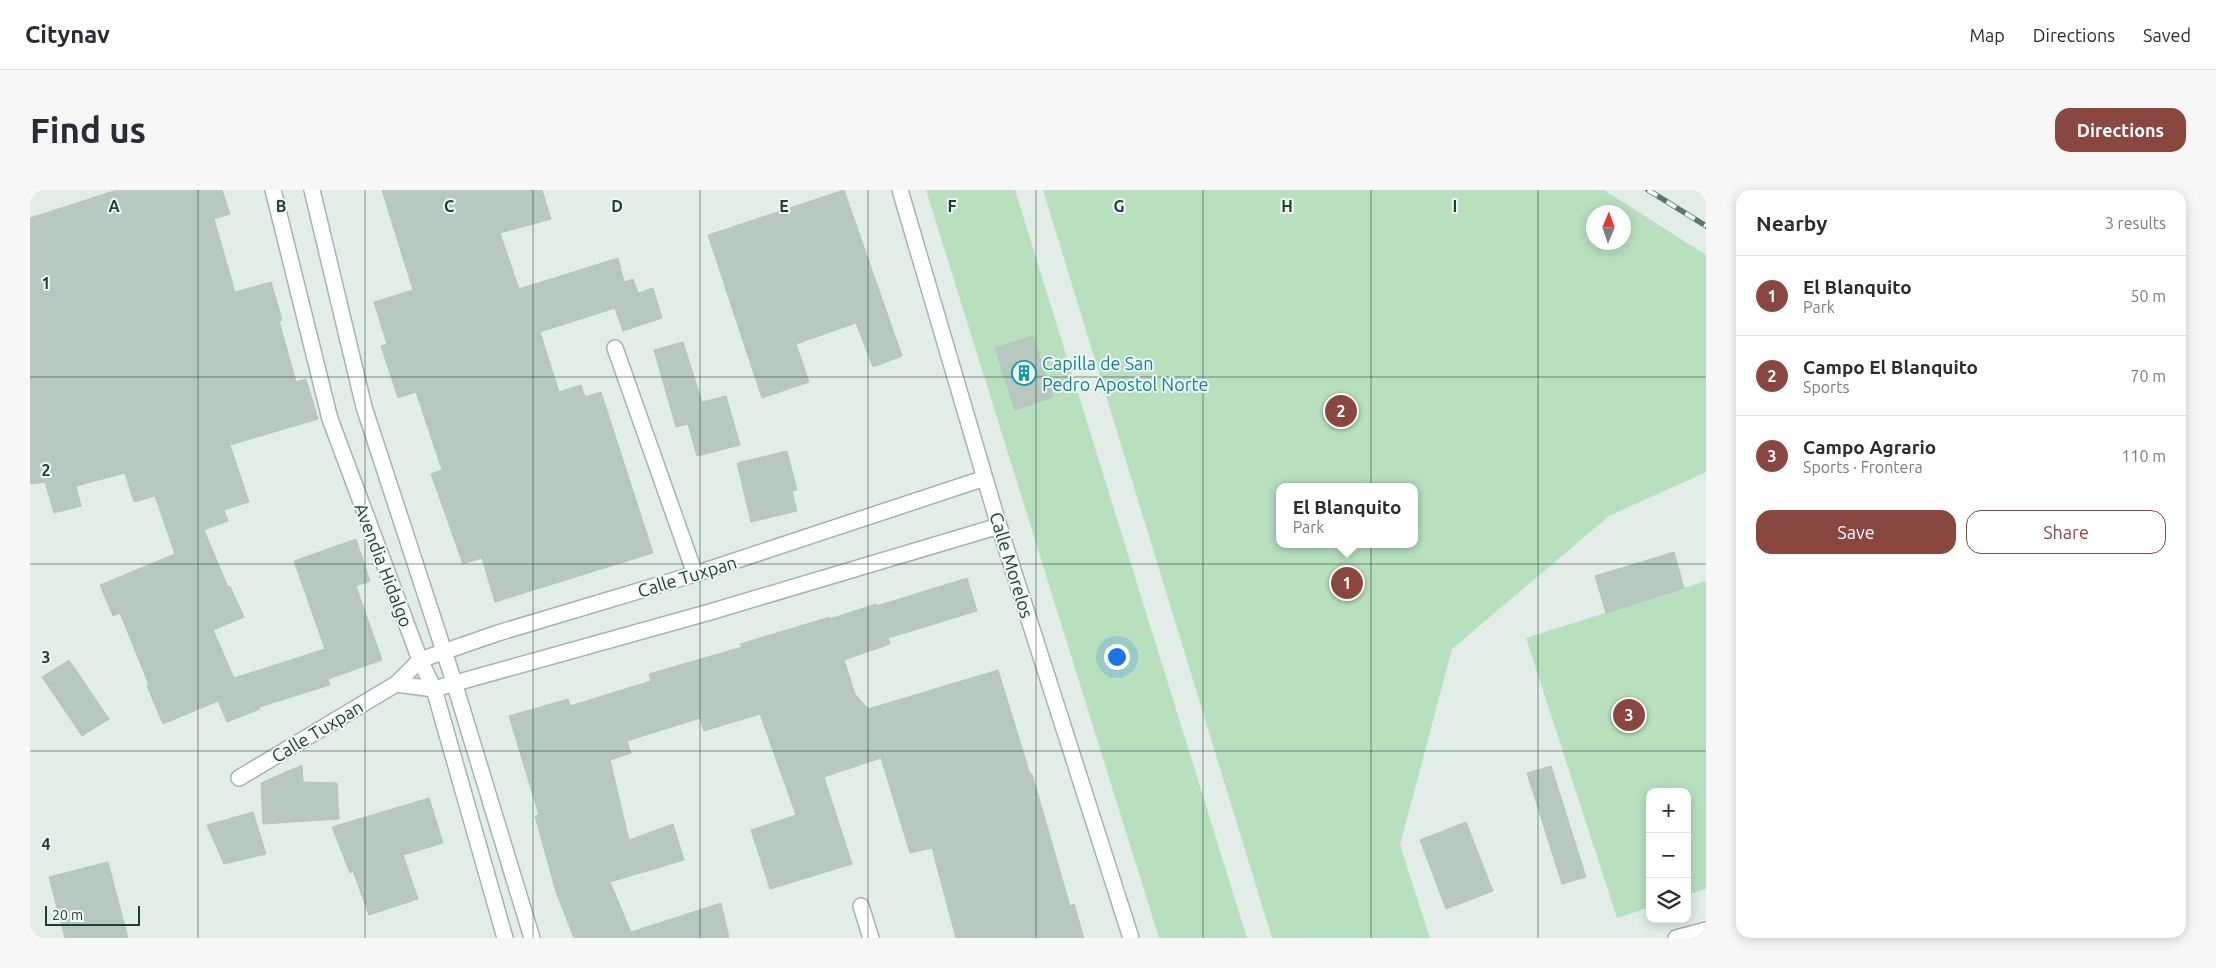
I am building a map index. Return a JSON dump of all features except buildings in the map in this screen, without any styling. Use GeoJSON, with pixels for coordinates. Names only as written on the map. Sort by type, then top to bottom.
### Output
{"type":"FeatureCollection","features":[{"type":"Feature","properties":{"kind":"street","name":"Avendia Hidalgo"},"geometry":{"type":"LineString","coordinates":[[273,190],[330,420],[420,660],[434,689],[505,938]]}},
{"type":"Feature","properties":{"kind":"street","name":"Avendia Hidalgo"},"geometry":{"type":"LineString","coordinates":[[312,190],[364,408],[454,682],[532,938]]}},
{"type":"Feature","properties":{"kind":"street","name":"Calle Morelos"},"geometry":{"type":"LineString","coordinates":[[900,190],[999,526],[1131,938]]}},
{"type":"Feature","properties":{"kind":"street"},"geometry":{"type":"LineString","coordinates":[[615,348],[694,574]]}},
{"type":"Feature","properties":{"kind":"street","name":"Calle Tuxpan"},"geometry":{"type":"LineString","coordinates":[[239,778],[396,684],[420,660],[498,633],[694,574],[985,478]]}},
{"type":"Feature","properties":{"kind":"street"},"geometry":{"type":"LineString","coordinates":[[396,684],[434,689],[710,612],[999,526]]}},
{"type":"Feature","properties":{"kind":"street"},"geometry":{"type":"LineString","coordinates":[[861,906],[872,938]]}},
{"type":"Feature","properties":{"kind":"street"},"geometry":{"type":"LineString","coordinates":[[1676,938],[1706,930]]}},
{"type":"Feature","properties":{"kind":"green space"},"geometry":{"type":"Polygon","coordinates":[[[926,190],[1015,190],[1247,938],[1159,938],[926,190]]]}},
{"type":"Feature","properties":{"kind":"green space"},"geometry":{"type":"Polygon","coordinates":[[[1043,190],[1604,190],[1628,205],[1586,205],[1586,250],[1631,250],[1631,207],[1706,255],[1706,472],[1609,516],[1452,649],[1400,845],[1430,938],[1272,938],[1043,190]]]}},
{"type":"Feature","properties":{"kind":"green space"},"geometry":{"type":"Polygon","coordinates":[[[1706,581],[1706,889],[1691,894],[1691,788],[1646,788],[1646,908],[1617,918],[1526,638],[1706,581]]]}},
{"type":"Feature","properties":{"kind":"railway"},"geometry":{"type":"LineString","coordinates":[[1648,190],[1706,226]]}},
{"type":"Feature","properties":{"kind":"place","name":"Capilla de San Pedro Apostol Norte"},"geometry":{"type":"Point","coordinates":[1024,373]}},
{"type":"Feature","properties":{"kind":"place","name":"Campo El Blanquito"},"geometry":{"type":"Point","coordinates":[1341,411]}},
{"type":"Feature","properties":{"kind":"place","name":"El Blanquito"},"geometry":{"type":"Point","coordinates":[1347,583]}},
{"type":"Feature","properties":{"kind":"place","name":"Campo Agrario"},"geometry":{"type":"Point","coordinates":[1629,715]}}]}
